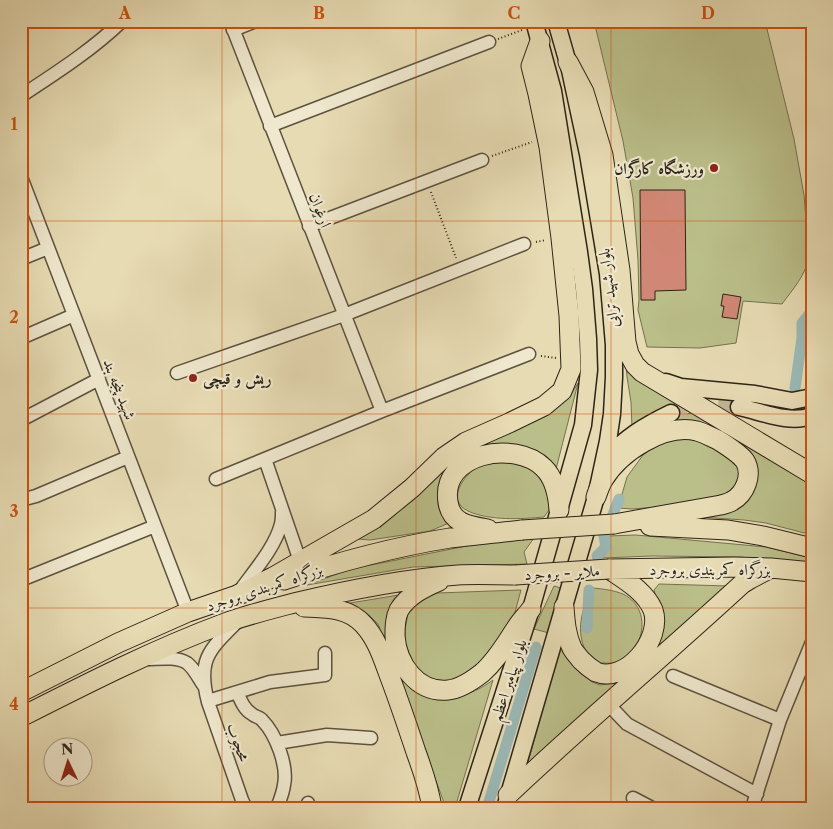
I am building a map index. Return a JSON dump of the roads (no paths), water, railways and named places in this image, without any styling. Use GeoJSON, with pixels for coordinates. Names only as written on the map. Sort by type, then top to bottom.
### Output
{"type":"FeatureCollection","features":[{"type":"Feature","properties":{"kind":"highway"},"geometry":{"type":"LineString","coordinates":[[236,596],[274,577],[374,519],[412,488],[444,457],[466,442],[544,406],[562,391],[570,369],[571,359],[569,316],[561,238],[547,136],[531,66],[536,29]]}},
{"type":"Feature","properties":{"kind":"highway"},"geometry":{"type":"LineString","coordinates":[[568,62],[584,92],[603,155],[620,270],[626,342],[629,354],[635,365],[642,372],[812,474]]}},
{"type":"Feature","properties":{"kind":"highway"},"geometry":{"type":"LineString","coordinates":[[559,510],[556,490],[544,468],[520,455],[494,453],[480,456],[457,469],[450,478],[447,492],[448,505],[456,519],[471,526],[522,530],[614,524],[721,505],[730,502],[744,490],[748,481],[748,471],[745,462],[722,443],[697,431],[680,429],[664,432],[649,439],[621,458],[604,480],[596,497]]}},
{"type":"Feature","properties":{"kind":"highway","name":"بزرگراه کمربندی بروجرد"},"geometry":{"type":"LineString","coordinates":[[614,524],[728,530],[812,548]]}},
{"type":"Feature","properties":{"kind":"highway","name":"بزرگراه کمربندی بروجرد"},"geometry":{"type":"LineString","coordinates":[[21,692],[118,643],[188,612],[315,570],[389,550],[450,538],[522,530]]}},
{"type":"Feature","properties":{"kind":"highway","name":"بزرگراه کمربندی بروجرد"},"geometry":{"type":"LineString","coordinates":[[609,569],[734,567],[812,572]]}},
{"type":"Feature","properties":{"kind":"highway"},"geometry":{"type":"LineString","coordinates":[[506,801],[553,753],[742,584],[771,568]]}},
{"type":"Feature","properties":{"kind":"highway"},"geometry":{"type":"LineString","coordinates":[[564,607],[568,637],[573,649],[586,665],[597,672],[609,673],[618,672],[632,664],[649,644],[655,626],[655,617],[646,599],[636,588],[609,569]]}},
{"type":"Feature","properties":{"kind":"highway","name":"ملایر - بروجرد"},"geometry":{"type":"LineString","coordinates":[[515,575],[609,569]]}},
{"type":"Feature","properties":{"kind":"highway"},"geometry":{"type":"LineString","coordinates":[[459,575],[441,580],[414,595],[399,610],[396,617],[396,639],[400,660],[416,681],[437,690],[449,690],[482,673],[497,657],[518,625],[532,609]]}},
{"type":"Feature","properties":{"kind":"highway","name":"بزرگراه کمربندی بروجرد"},"geometry":{"type":"LineString","coordinates":[[21,717],[140,659],[240,618],[321,596],[394,582],[459,575],[515,575]]}},
{"type":"Feature","properties":{"kind":"highway"},"geometry":{"type":"LineString","coordinates":[[268,610],[295,606],[332,608],[344,611],[364,625],[378,648],[403,714],[429,790],[432,808]]}},
{"type":"Feature","properties":{"kind":"main road","name":"بلوار شهید ترابی"},"geometry":{"type":"LineString","coordinates":[[556,21],[568,62],[589,163],[608,274],[613,323],[614,377],[612,414],[596,497],[579,555]]}},
{"type":"Feature","properties":{"kind":"main road","name":"بلوار شهید ترابی"},"geometry":{"type":"LineString","coordinates":[[536,29],[553,91],[579,252],[588,338],[589,370],[583,425],[547,552]]}},
{"type":"Feature","properties":{"kind":"main road"},"geometry":{"type":"LineString","coordinates":[[642,372],[688,388],[755,394],[792,401],[812,397]]}},
{"type":"Feature","properties":{"kind":"main road"},"geometry":{"type":"LineString","coordinates":[[739,407],[784,419],[800,419],[812,416]]}},
{"type":"Feature","properties":{"kind":"main road"},"geometry":{"type":"LineString","coordinates":[[604,460],[632,434],[649,423],[671,413]]}},
{"type":"Feature","properties":{"kind":"main road","name":"بلوار پیامبر اعظم"},"geometry":{"type":"LineString","coordinates":[[467,808],[532,609],[547,552]]}},
{"type":"Feature","properties":{"kind":"main road","name":"بلوار پیامبر اعظم"},"geometry":{"type":"LineString","coordinates":[[506,801],[579,555]]}},
{"type":"Feature","properties":{"kind":"street"},"geometry":{"type":"LineString","coordinates":[[21,96],[109,34],[122,21]]}},
{"type":"Feature","properties":{"kind":"street"},"geometry":{"type":"LineString","coordinates":[[231,26],[256,21]]}},
{"type":"Feature","properties":{"kind":"street","name":"ارغوان"},"geometry":{"type":"LineString","coordinates":[[231,26],[382,411]]}},
{"type":"Feature","properties":{"kind":"street"},"geometry":{"type":"LineString","coordinates":[[270,126],[489,42]]}},
{"type":"Feature","properties":{"kind":"street"},"geometry":{"type":"LineString","coordinates":[[309,226],[482,160]]}},
{"type":"Feature","properties":{"kind":"street","name":"شهید پنجه بند"},"geometry":{"type":"LineString","coordinates":[[21,177],[188,612]]}},
{"type":"Feature","properties":{"kind":"street"},"geometry":{"type":"LineString","coordinates":[[178,373],[344,315],[524,244]]}},
{"type":"Feature","properties":{"kind":"street"},"geometry":{"type":"LineString","coordinates":[[21,259],[48,248]]}},
{"type":"Feature","properties":{"kind":"street"},"geometry":{"type":"LineString","coordinates":[[21,338],[74,315]]}},
{"type":"Feature","properties":{"kind":"street"},"geometry":{"type":"LineString","coordinates":[[216,479],[382,411],[529,354]]}},
{"type":"Feature","properties":{"kind":"street"},"geometry":{"type":"LineString","coordinates":[[21,420],[99,379]]}},
{"type":"Feature","properties":{"kind":"street"},"geometry":{"type":"LineString","coordinates":[[21,500],[36,496],[128,457]]}},
{"type":"Feature","properties":{"kind":"street"},"geometry":{"type":"LineString","coordinates":[[265,459],[300,561]]}},
{"type":"Feature","properties":{"kind":"street"},"geometry":{"type":"LineString","coordinates":[[236,596],[274,542],[281,525],[283,510]]}},
{"type":"Feature","properties":{"kind":"street"},"geometry":{"type":"LineString","coordinates":[[21,580],[155,526]]}},
{"type":"Feature","properties":{"kind":"street"},"geometry":{"type":"LineString","coordinates":[[204,686],[207,657],[218,641],[240,618]]}},
{"type":"Feature","properties":{"kind":"street"},"geometry":{"type":"LineString","coordinates":[[752,808],[780,720],[812,642]]}},
{"type":"Feature","properties":{"kind":"street"},"geometry":{"type":"LineString","coordinates":[[208,701],[270,682],[325,675],[325,653]]}},
{"type":"Feature","properties":{"kind":"street"},"geometry":{"type":"LineString","coordinates":[[140,659],[169,659],[186,662],[204,686]]}},
{"type":"Feature","properties":{"kind":"street"},"geometry":{"type":"LineString","coordinates":[[673,676],[780,720]]}},
{"type":"Feature","properties":{"kind":"street","name":"محجوب"},"geometry":{"type":"LineString","coordinates":[[204,686],[246,808]]}},
{"type":"Feature","properties":{"kind":"street"},"geometry":{"type":"LineString","coordinates":[[237,692],[244,708],[262,719],[277,743],[285,769],[284,785],[277,808]]}},
{"type":"Feature","properties":{"kind":"street"},"geometry":{"type":"LineString","coordinates":[[608,704],[627,724],[757,794]]}},
{"type":"Feature","properties":{"kind":"street"},"geometry":{"type":"LineString","coordinates":[[277,743],[327,735],[370,738]]}},
{"type":"Feature","properties":{"kind":"street"},"geometry":{"type":"LineString","coordinates":[[633,798],[652,808]]}},
{"type":"Feature","properties":{"kind":"waterway"},"geometry":{"type":"LineString","coordinates":[[795,388],[802,338],[802,323],[812,311]]}},
{"type":"Feature","properties":{"kind":"waterway"},"geometry":{"type":"LineString","coordinates":[[613,514],[619,499]]}},
{"type":"Feature","properties":{"kind":"waterway"},"geometry":{"type":"LineString","coordinates":[[597,556],[606,547],[604,536]]}},
{"type":"Feature","properties":{"kind":"waterway"},"geometry":{"type":"LineString","coordinates":[[587,628],[589,590]]}},
{"type":"Feature","properties":{"kind":"waterway"},"geometry":{"type":"LineString","coordinates":[[487,808],[536,647]]}},
{"type":"Feature","properties":{"kind":"tunnel"},"geometry":{"type":"LineString","coordinates":[[671,413],[705,407],[739,407]]}},
{"type":"Feature","properties":{"kind":"place","name":"ورزشگاه کارگران"},"geometry":{"type":"Point","coordinates":[714,168]}},
{"type":"Feature","properties":{"kind":"place","name":"ریش و قیچی"},"geometry":{"type":"Point","coordinates":[193,378]}}]}
